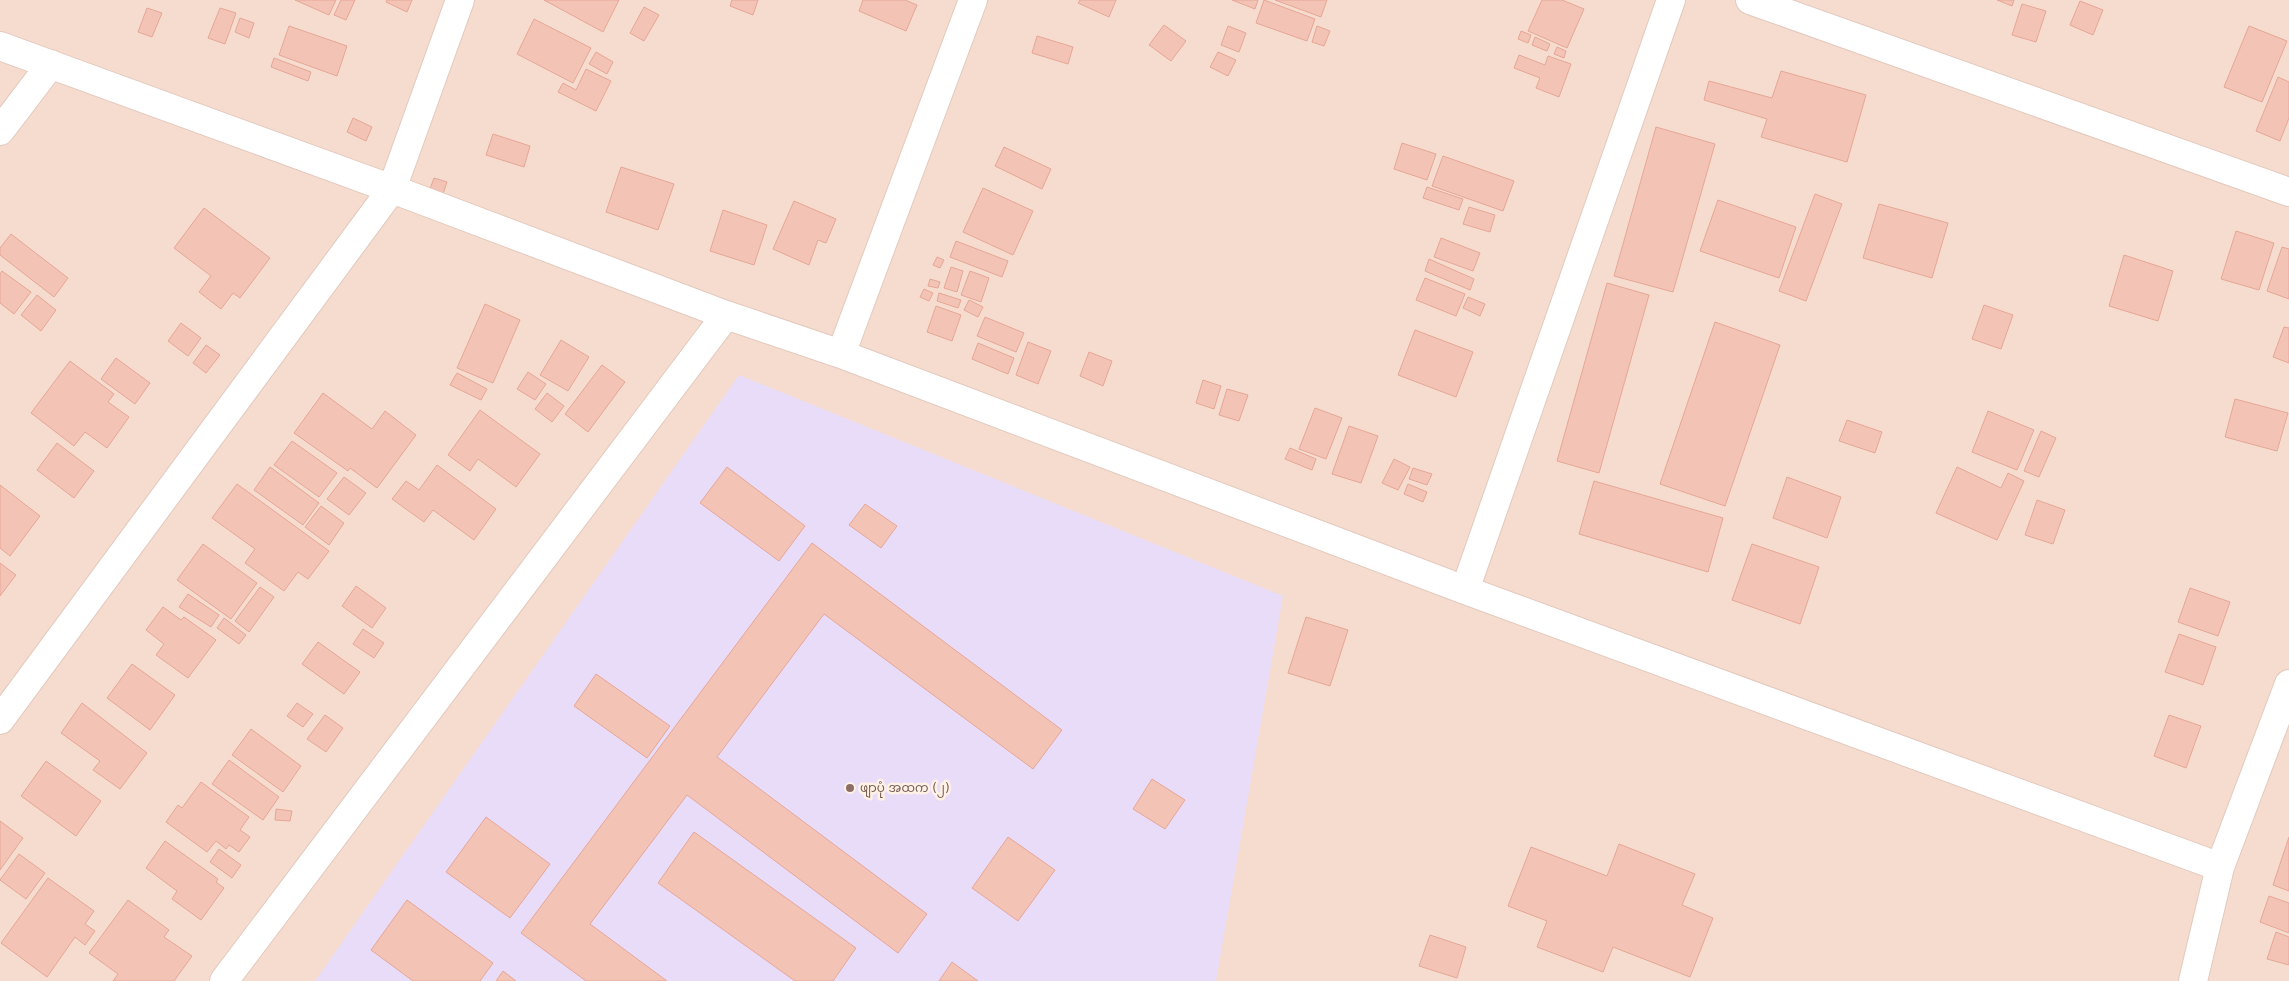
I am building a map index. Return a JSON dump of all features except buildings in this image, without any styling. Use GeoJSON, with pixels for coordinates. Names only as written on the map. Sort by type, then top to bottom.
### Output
{"type":"FeatureCollection","features":[{"type":"Feature","properties":{"kind":"street"},"geometry":{"type":"LineString","coordinates":[[0,720],[392,189],[460,0]]}},
{"type":"Feature","properties":{"kind":"street"},"geometry":{"type":"LineString","coordinates":[[841,354],[973,0]]}},
{"type":"Feature","properties":{"kind":"street"},"geometry":{"type":"LineString","coordinates":[[1465,590],[1671,0]]}},
{"type":"Feature","properties":{"kind":"street"},"geometry":{"type":"LineString","coordinates":[[1750,0],[2289,192]]}},
{"type":"Feature","properties":{"kind":"street"},"geometry":{"type":"LineString","coordinates":[[0,46],[392,189],[726,315],[841,354],[1465,590],[2220,867]]}},
{"type":"Feature","properties":{"kind":"street"},"geometry":{"type":"LineString","coordinates":[[0,131],[50,64]]}},
{"type":"Feature","properties":{"kind":"street"},"geometry":{"type":"LineString","coordinates":[[224,981],[726,315]]}},
{"type":"Feature","properties":{"kind":"street"},"geometry":{"type":"LineString","coordinates":[[2193,981],[2220,867],[2289,684]]}},
{"type":"Feature","properties":{"kind":"shaded area"},"geometry":{"type":"Polygon","coordinates":[[[0,0],[2289,0],[2289,981],[0,981],[0,0]]]}},
{"type":"Feature","properties":{"kind":"shaded area","name":"ဖျာပုံ အထက (၂)"},"geometry":{"type":"Polygon","coordinates":[[[739,375],[1283,596],[1216,981],[315,981],[739,375]]]}},
{"type":"Feature","properties":{"kind":"place","name":"ဖျာပုံ အထက (၂)"},"geometry":{"type":"Point","coordinates":[850,788]}}]}
